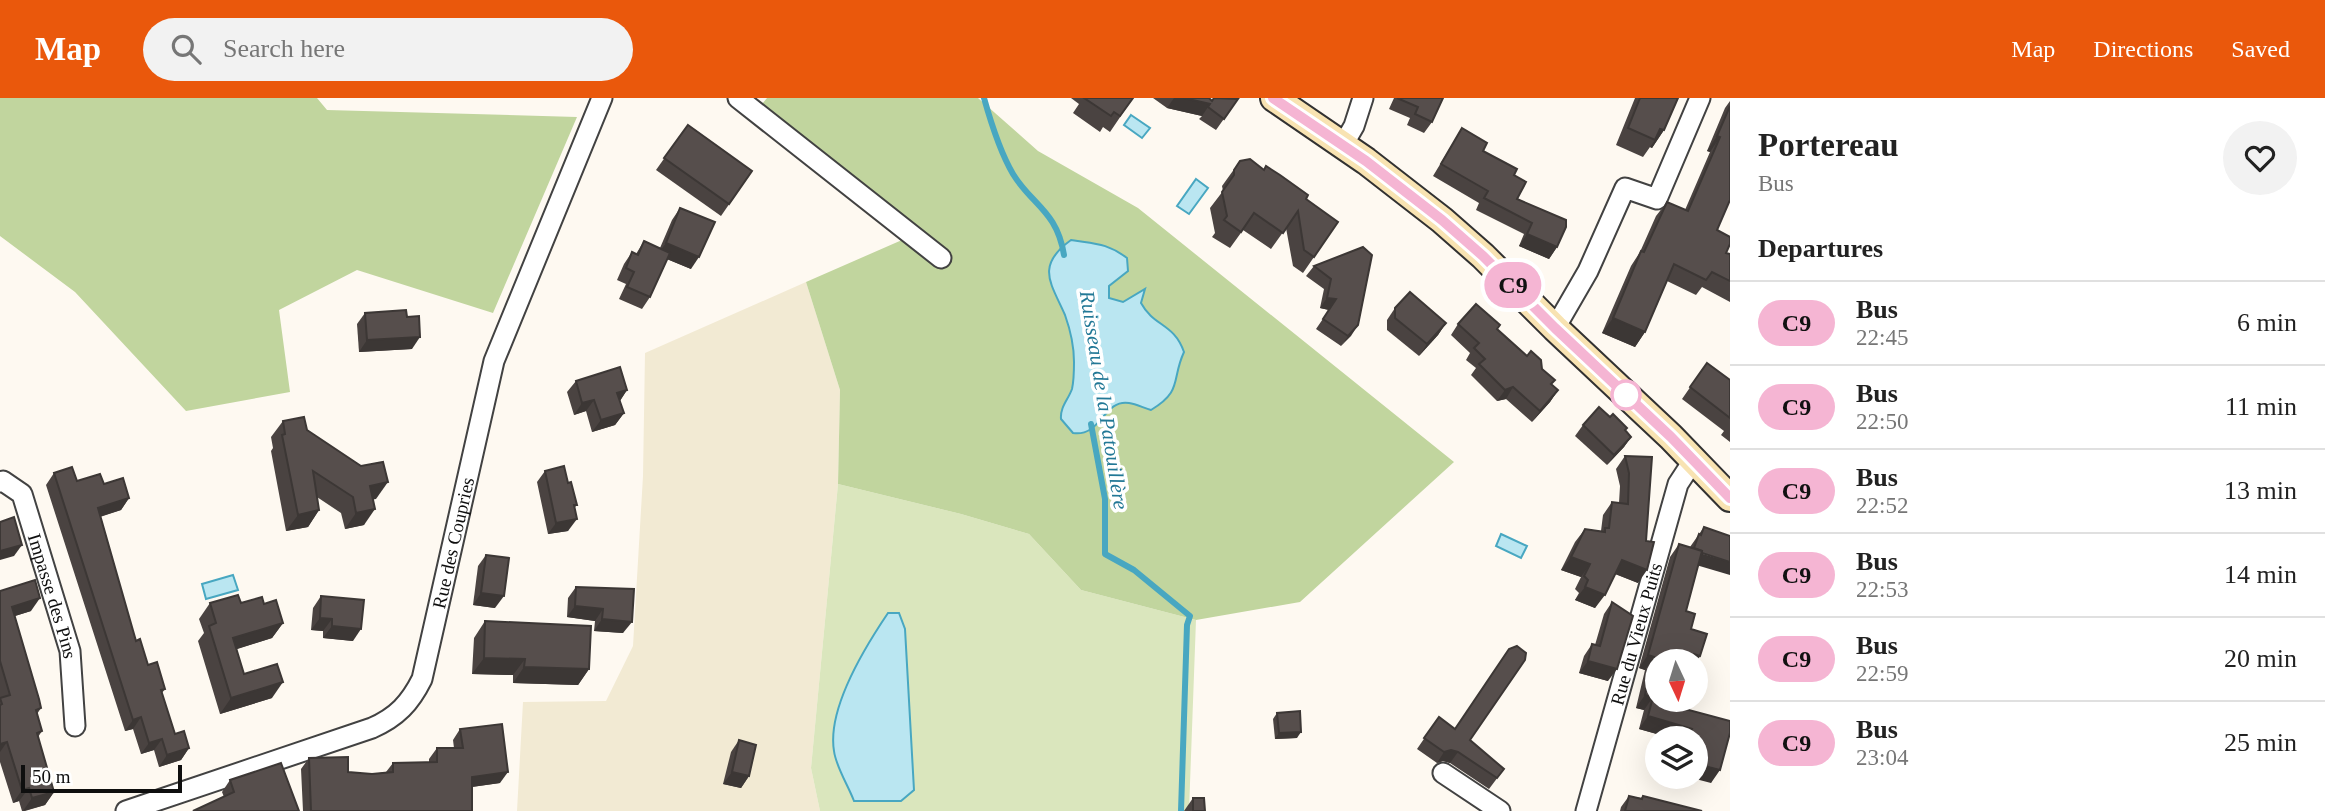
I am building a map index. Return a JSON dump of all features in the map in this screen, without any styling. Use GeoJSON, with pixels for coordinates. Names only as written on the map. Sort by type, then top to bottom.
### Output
{"type":"FeatureCollection","features":[{"type":"Feature","properties":{"kind":"street","name":"Rue des Coupries"},"geometry":{"type":"LineString","coordinates":[[126,811],[372,728],[389,720],[413,697],[422,679],[494,361],[602,98]]}},
{"type":"Feature","properties":{"kind":"street"},"geometry":{"type":"LineString","coordinates":[[738,98],[941,258]]}},
{"type":"Feature","properties":{"kind":"street"},"geometry":{"type":"LineString","coordinates":[[1273,98],[1343,145],[1442,220],[1483,256],[1730,498]]}},
{"type":"Feature","properties":{"kind":"street"},"geometry":{"type":"LineString","coordinates":[[1343,145],[1354,126],[1363,98]]}},
{"type":"Feature","properties":{"kind":"street"},"geometry":{"type":"LineString","coordinates":[[1555,328],[1588,271],[1625,188],[1657,199],[1700,98]]}},
{"type":"Feature","properties":{"kind":"street","name":"Rue du Vieux Puits"},"geometry":{"type":"LineString","coordinates":[[1586,811],[1678,484],[1693,461]]}},
{"type":"Feature","properties":{"kind":"street","name":"Impasse des Pins"},"geometry":{"type":"LineString","coordinates":[[0,482],[3,481],[22,494],[26,507],[69,651],[75,726]]}},
{"type":"Feature","properties":{"kind":"street"},"geometry":{"type":"LineString","coordinates":[[1443,773],[1500,811]]}},
{"type":"Feature","properties":{"kind":"shaded area"},"geometry":{"type":"Polygon","coordinates":[[[806,282],[840,390],[838,484],[811,768],[820,811],[517,811],[523,702],[606,701],[633,646],[643,476],[645,353],[806,282]]]}},
{"type":"Feature","properties":{"kind":"green space"},"geometry":{"type":"Polygon","coordinates":[[[0,98],[317,98],[327,110],[577,117],[493,313],[357,270],[279,310],[290,392],[186,411],[75,292],[0,236],[0,98]]]}},
{"type":"Feature","properties":{"kind":"green space"},"geometry":{"type":"Polygon","coordinates":[[[767,98],[978,98],[1038,151],[1138,208],[1454,462],[1300,602],[1196,620],[1081,590],[1029,534],[961,514],[838,484],[840,390],[806,282],[902,240],[753,115],[767,98]]]}},
{"type":"Feature","properties":{"kind":"green space"},"geometry":{"type":"Polygon","coordinates":[[[838,484],[961,514],[1029,534],[1081,590],[1196,620],[1189,811],[820,811],[811,768],[838,484]]]}},
{"type":"Feature","properties":{"kind":"water"},"geometry":{"type":"Polygon","coordinates":[[[1131,115],[1150,128],[1142,138],[1124,125],[1131,115]]]}},
{"type":"Feature","properties":{"kind":"water"},"geometry":{"type":"Polygon","coordinates":[[[1196,179],[1208,188],[1189,214],[1177,206],[1196,179]]]}},
{"type":"Feature","properties":{"kind":"water"},"geometry":{"type":"Polygon","coordinates":[[[1071,240],[1107,247],[1127,258],[1128,271],[1109,286],[1109,298],[1123,302],[1145,289],[1141,303],[1152,317],[1175,335],[1184,352],[1172,391],[1161,403],[1151,410],[1120,403],[1083,433],[1073,433],[1061,419],[1063,407],[1072,389],[1074,356],[1067,320],[1049,275],[1053,258],[1071,240]]]}},
{"type":"Feature","properties":{"kind":"water"},"geometry":{"type":"Polygon","coordinates":[[[1501,534],[1527,546],[1521,558],[1496,546],[1501,534]]]}},
{"type":"Feature","properties":{"kind":"water"},"geometry":{"type":"Polygon","coordinates":[[[233,575],[238,590],[206,599],[202,584],[233,575]]]}},
{"type":"Feature","properties":{"kind":"water"},"geometry":{"type":"Polygon","coordinates":[[[888,613],[899,613],[905,629],[914,790],[901,801],[854,801],[835,757],[833,734],[836,716],[859,661],[888,613]]]}},
{"type":"Feature","properties":{"kind":"building"},"geometry":{"type":"Polygon","coordinates":[[[1084,98],[1133,98],[1120,116],[1114,112],[1111,116],[1084,98]]]}},
{"type":"Feature","properties":{"kind":"building"},"geometry":{"type":"Polygon","coordinates":[[[1184,98],[1209,98],[1212,101],[1214,98],[1238,99],[1224,119],[1208,107],[1210,104],[1184,98]]]}},
{"type":"Feature","properties":{"kind":"building"},"geometry":{"type":"Polygon","coordinates":[[[1397,98],[1443,98],[1432,122],[1415,114],[1418,107],[1397,98]]]}},
{"type":"Feature","properties":{"kind":"building"},"geometry":{"type":"Polygon","coordinates":[[[1640,98],[1678,98],[1664,130],[1660,129],[1655,140],[1628,128],[1640,98]]]}},
{"type":"Feature","properties":{"kind":"building"},"geometry":{"type":"Polygon","coordinates":[[[1730,106],[1730,200],[1717,230],[1730,237],[1726,253],[1730,254],[1730,281],[1712,272],[1706,280],[1674,264],[1645,332],[1613,318],[1641,251],[1644,252],[1667,202],[1688,211],[1720,137],[1717,136],[1730,106]]]}},
{"type":"Feature","properties":{"kind":"building"},"geometry":{"type":"Polygon","coordinates":[[[688,125],[752,171],[729,204],[664,158],[688,125]]]}},
{"type":"Feature","properties":{"kind":"building"},"geometry":{"type":"Polygon","coordinates":[[[1462,128],[1487,143],[1483,151],[1517,169],[1514,175],[1526,182],[1517,199],[1566,220],[1566,227],[1557,247],[1527,234],[1532,223],[1484,198],[1488,191],[1441,164],[1462,128]]]}},
{"type":"Feature","properties":{"kind":"building"},"geometry":{"type":"Polygon","coordinates":[[[1250,159],[1264,170],[1266,166],[1308,195],[1306,199],[1338,222],[1314,257],[1304,250],[1298,211],[1283,233],[1254,213],[1241,232],[1224,220],[1227,216],[1222,192],[1240,161],[1250,159]]]}},
{"type":"Feature","properties":{"kind":"building"},"geometry":{"type":"Polygon","coordinates":[[[680,208],[715,222],[699,257],[666,243],[680,208]]]}},
{"type":"Feature","properties":{"kind":"building"},"geometry":{"type":"Polygon","coordinates":[[[644,241],[670,253],[650,297],[627,287],[634,272],[626,268],[632,252],[638,255],[644,241]]]}},
{"type":"Feature","properties":{"kind":"building"},"geometry":{"type":"Polygon","coordinates":[[[1363,247],[1372,255],[1358,325],[1348,336],[1323,319],[1336,299],[1327,298],[1331,279],[1314,266],[1363,247]]]}},
{"type":"Feature","properties":{"kind":"building"},"geometry":{"type":"Polygon","coordinates":[[[1410,292],[1446,323],[1427,344],[1395,318],[1395,308],[1410,292]]]}},
{"type":"Feature","properties":{"kind":"building"},"geometry":{"type":"Polygon","coordinates":[[[1476,304],[1500,325],[1497,329],[1527,356],[1531,351],[1541,360],[1542,369],[1555,380],[1551,384],[1558,390],[1540,411],[1513,387],[1505,390],[1479,364],[1485,359],[1474,348],[1479,343],[1458,324],[1476,304]]]}},
{"type":"Feature","properties":{"kind":"building"},"geometry":{"type":"Polygon","coordinates":[[[406,310],[407,317],[419,316],[420,337],[367,340],[365,313],[406,310]]]}},
{"type":"Feature","properties":{"kind":"building"},"geometry":{"type":"Polygon","coordinates":[[[1707,363],[1730,380],[1730,418],[1690,387],[1707,363]]]}},
{"type":"Feature","properties":{"kind":"building"},"geometry":{"type":"Polygon","coordinates":[[[620,367],[627,390],[617,393],[624,413],[601,420],[594,400],[582,403],[576,381],[620,367]]]}},
{"type":"Feature","properties":{"kind":"building"},"geometry":{"type":"Polygon","coordinates":[[[1599,407],[1610,417],[1613,414],[1627,428],[1625,430],[1631,437],[1614,455],[1583,425],[1599,407]]]}},
{"type":"Feature","properties":{"kind":"building"},"geometry":{"type":"Polygon","coordinates":[[[304,417],[307,430],[361,466],[383,462],[388,482],[370,486],[375,509],[356,513],[353,497],[313,471],[319,510],[298,515],[282,435],[285,434],[283,421],[304,417]]]}},
{"type":"Feature","properties":{"kind":"building"},"geometry":{"type":"Polygon","coordinates":[[[1625,456],[1652,457],[1646,541],[1654,542],[1647,570],[1622,560],[1605,595],[1585,587],[1588,580],[1584,576],[1590,564],[1571,557],[1585,529],[1605,532],[1605,528],[1609,528],[1612,502],[1628,504],[1629,473],[1625,456]]]}},
{"type":"Feature","properties":{"kind":"building"},"geometry":{"type":"Polygon","coordinates":[[[564,466],[577,505],[574,505],[577,519],[556,523],[545,471],[564,466]]]}},
{"type":"Feature","properties":{"kind":"building"},"geometry":{"type":"Polygon","coordinates":[[[72,467],[77,481],[100,474],[104,484],[123,478],[129,498],[98,508],[136,641],[140,639],[148,665],[157,662],[165,689],[161,690],[175,734],[184,731],[189,748],[167,755],[162,739],[149,743],[141,717],[133,720],[54,473],[72,467]]]}},
{"type":"Feature","properties":{"kind":"building"},"geometry":{"type":"Polygon","coordinates":[[[14,517],[22,545],[0,551],[0,522],[14,517]]]}},
{"type":"Feature","properties":{"kind":"building"},"geometry":{"type":"Polygon","coordinates":[[[1704,527],[1730,536],[1730,562],[1694,548],[1704,527]]]}},
{"type":"Feature","properties":{"kind":"building"},"geometry":{"type":"Polygon","coordinates":[[[1679,544],[1702,551],[1686,611],[1695,614],[1691,629],[1707,634],[1702,649],[1650,649],[1679,544]]]}},
{"type":"Feature","properties":{"kind":"building"},"geometry":{"type":"Polygon","coordinates":[[[486,555],[509,558],[504,596],[481,593],[486,555]]]}},
{"type":"Feature","properties":{"kind":"building"},"geometry":{"type":"Polygon","coordinates":[[[35,580],[40,598],[12,607],[39,699],[41,708],[36,710],[42,731],[37,733],[54,792],[32,798],[29,788],[22,790],[7,742],[0,744],[0,698],[10,695],[0,661],[0,591],[35,580]]]}},
{"type":"Feature","properties":{"kind":"building"},"geometry":{"type":"Polygon","coordinates":[[[576,587],[634,589],[632,622],[602,619],[603,609],[575,606],[576,587]]]}},
{"type":"Feature","properties":{"kind":"building"},"geometry":{"type":"Polygon","coordinates":[[[238,595],[241,603],[262,597],[264,604],[276,600],[283,623],[233,638],[244,674],[277,664],[283,682],[231,698],[209,626],[216,623],[210,603],[238,595]]]}},
{"type":"Feature","properties":{"kind":"building"},"geometry":{"type":"Polygon","coordinates":[[[321,596],[364,600],[361,629],[332,626],[332,619],[320,618],[321,596]]]}},
{"type":"Feature","properties":{"kind":"building"},"geometry":{"type":"Polygon","coordinates":[[[1612,602],[1633,616],[1617,669],[1588,661],[1592,644],[1600,646],[1612,602]]]}},
{"type":"Feature","properties":{"kind":"building"},"geometry":{"type":"Polygon","coordinates":[[[485,621],[591,626],[589,669],[524,667],[525,659],[484,658],[485,621]]]}},
{"type":"Feature","properties":{"kind":"building"},"geometry":{"type":"Polygon","coordinates":[[[1517,646],[1526,653],[1525,660],[1470,740],[1504,769],[1497,778],[1458,752],[1444,752],[1424,738],[1439,717],[1455,729],[1509,649],[1517,646]]]}},
{"type":"Feature","properties":{"kind":"building"},"geometry":{"type":"Polygon","coordinates":[[[1300,711],[1301,732],[1279,733],[1277,713],[1300,711]]]}},
{"type":"Feature","properties":{"kind":"building"},"geometry":{"type":"Polygon","coordinates":[[[1649,712],[1696,712],[1730,721],[1730,733],[1720,770],[1708,767],[1708,726],[1682,726],[1648,716],[1649,712]]]}},
{"type":"Feature","properties":{"kind":"building"},"geometry":{"type":"Polygon","coordinates":[[[502,724],[508,772],[472,777],[472,811],[311,811],[309,758],[348,757],[348,772],[393,772],[393,763],[437,762],[437,748],[463,748],[460,729],[502,724]]]}},
{"type":"Feature","properties":{"kind":"building"},"geometry":{"type":"Polygon","coordinates":[[[739,740],[756,745],[749,776],[732,772],[739,740]]]}},
{"type":"Feature","properties":{"kind":"building"},"geometry":{"type":"Polygon","coordinates":[[[281,763],[299,811],[193,811],[234,792],[230,780],[281,763]]]}},
{"type":"Feature","properties":{"kind":"building"},"geometry":{"type":"Polygon","coordinates":[[[1629,796],[1642,799],[1643,796],[1702,811],[1625,811],[1629,796]]]}},
{"type":"Feature","properties":{"kind":"building"},"geometry":{"type":"Polygon","coordinates":[[[1193,798],[1204,798],[1205,811],[1193,811],[1193,798]]]}},
{"type":"Feature","properties":{"kind":"waterway","name":"Ruisseau de la Patouillère"},"geometry":{"type":"LineString","coordinates":[[984,98],[1008,165],[1020,185],[1050,218],[1061,240],[1064,255]]}},
{"type":"Feature","properties":{"kind":"waterway","name":"Ruisseau de la Patouillère"},"geometry":{"type":"LineString","coordinates":[[1091,424],[1105,499],[1105,554],[1134,570],[1190,616],[1187,625],[1181,811]]}},
{"type":"Feature","properties":{"kind":"bus line","name":"C9"},"geometry":{"type":"LineString","coordinates":[[1273,98],[1366,161],[1442,220],[1671,437],[1730,498]]}}]}
